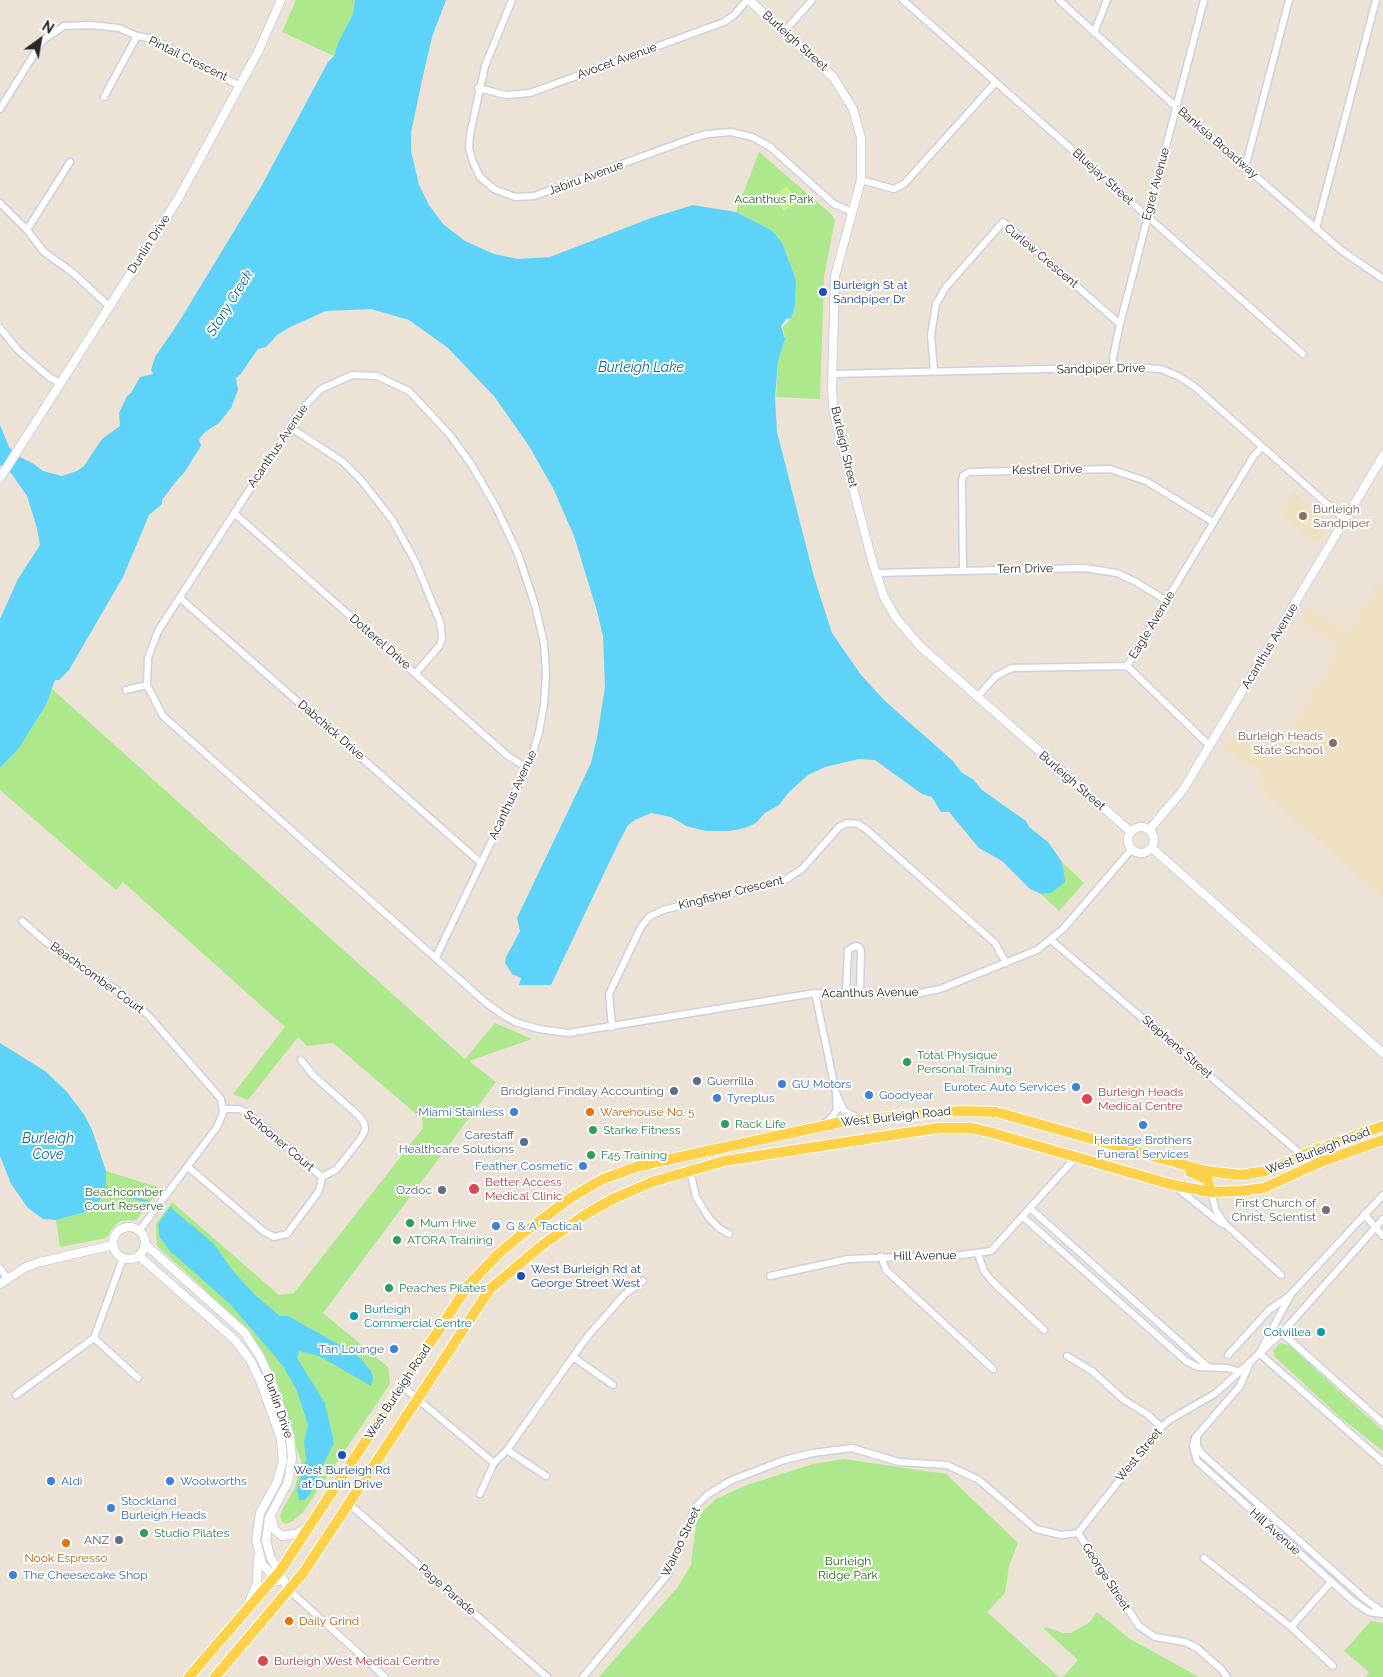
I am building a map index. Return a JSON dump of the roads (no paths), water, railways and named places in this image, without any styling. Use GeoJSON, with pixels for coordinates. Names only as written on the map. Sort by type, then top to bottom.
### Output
{"type":"FeatureCollection","features":[{"type":"Feature","properties":{"kind":"main road","name":"West Burleigh Road"},"geometry":{"type":"LineString","coordinates":[[189,1677],[242,1618],[277,1575],[467,1287],[482,1270],[516,1239],[572,1197],[603,1179],[639,1166],[860,1118],[960,1111],[996,1112],[1206,1171],[1241,1175],[1266,1171],[1302,1155],[1383,1126]]}},
{"type":"Feature","properties":{"kind":"main road","name":"West Burleigh Road"},"geometry":{"type":"LineString","coordinates":[[215,1677],[290,1590],[490,1290],[523,1260],[586,1214],[615,1198],[652,1182],[724,1161],[938,1128],[971,1128],[1077,1156],[1173,1185],[1211,1192],[1264,1188],[1318,1162],[1383,1140]]}},
{"type":"Feature","properties":{"kind":"main road"},"geometry":{"type":"LineString","coordinates":[[1122,1147],[1148,1161],[1205,1178],[1210,1183],[1211,1192]]}},
{"type":"Feature","properties":{"kind":"street","name":"Dunlin Drive"},"geometry":{"type":"LineString","coordinates":[[1,476],[178,199],[240,86],[269,29],[281,0]]}},
{"type":"Feature","properties":{"kind":"street","name":"Jabiru Avenue"},"geometry":{"type":"LineString","coordinates":[[512,0],[484,66],[470,134],[470,154],[480,177],[494,189],[507,195],[534,196],[700,136],[731,132],[752,137],[769,146],[834,204],[852,212]]}},
{"type":"Feature","properties":{"kind":"street","name":"Avocet Avenue"},"geometry":{"type":"LineString","coordinates":[[478,88],[506,95],[530,93],[724,22],[734,15],[748,0]]}},
{"type":"Feature","properties":{"kind":"street","name":"Burleigh Street"},"geometry":{"type":"LineString","coordinates":[[748,0],[825,68],[846,96],[861,138],[861,180],[835,276],[832,374],[834,414],[884,597],[908,634],[1130,832]]}},
{"type":"Feature","properties":{"kind":"street"},"geometry":{"type":"LineString","coordinates":[[784,32],[812,0]]}},
{"type":"Feature","properties":{"kind":"street","name":"Bluejay Street"},"geometry":{"type":"LineString","coordinates":[[903,0],[1303,354]]}},
{"type":"Feature","properties":{"kind":"street","name":"Banksia Broadway"},"geometry":{"type":"LineString","coordinates":[[1059,0],[1245,168],[1341,250],[1383,279]]}},
{"type":"Feature","properties":{"kind":"street"},"geometry":{"type":"LineString","coordinates":[[1094,33],[1107,0]]}},
{"type":"Feature","properties":{"kind":"street","name":"Egret Avenue"},"geometry":{"type":"LineString","coordinates":[[1114,368],[1113,357],[1120,324],[1204,0]]}},
{"type":"Feature","properties":{"kind":"street"},"geometry":{"type":"LineString","coordinates":[[1245,168],[1289,0]]}},
{"type":"Feature","properties":{"kind":"street"},"geometry":{"type":"LineString","coordinates":[[1316,229],[1376,0]]}},
{"type":"Feature","properties":{"kind":"street","name":"Pintail Crescent"},"geometry":{"type":"LineString","coordinates":[[0,109],[43,40],[64,26],[90,25],[119,28],[137,36],[153,39],[240,86]]}},
{"type":"Feature","properties":{"kind":"street"},"geometry":{"type":"LineString","coordinates":[[104,98],[137,36]]}},
{"type":"Feature","properties":{"kind":"street"},"geometry":{"type":"LineString","coordinates":[[861,180],[894,189],[904,184],[996,82]]}},
{"type":"Feature","properties":{"kind":"street"},"geometry":{"type":"LineString","coordinates":[[27,230],[70,162]]}},
{"type":"Feature","properties":{"kind":"street"},"geometry":{"type":"LineString","coordinates":[[0,203],[27,230],[44,252],[72,272],[110,306]]}},
{"type":"Feature","properties":{"kind":"street","name":"Curlew Crescent"},"geometry":{"type":"LineString","coordinates":[[934,371],[931,335],[936,304],[946,288],[1003,222],[1120,324]]}},
{"type":"Feature","properties":{"kind":"street"},"geometry":{"type":"LineString","coordinates":[[0,328],[18,350],[49,377],[60,383]]}},
{"type":"Feature","properties":{"kind":"street","name":"Sandpiper Drive"},"geometry":{"type":"LineString","coordinates":[[832,374],[1114,368],[1161,369],[1180,377],[1195,388],[1345,520]]}},
{"type":"Feature","properties":{"kind":"street","name":"Acanthus Avenue"},"geometry":{"type":"LineString","coordinates":[[436,957],[527,768],[539,732],[544,704],[546,674],[544,643],[535,605],[518,554],[496,507],[471,464],[417,398],[400,385],[377,376],[352,375],[330,383],[312,396],[290,427],[158,631],[147,663],[147,685],[163,716],[497,1011],[515,1022],[539,1029],[568,1033],[815,993],[915,994],[940,989],[1037,950],[1051,940],[1132,850]]}},
{"type":"Feature","properties":{"kind":"street"},"geometry":{"type":"LineString","coordinates":[[290,427],[343,462],[360,480],[393,521],[416,563],[440,622],[442,638],[440,645],[416,673]]}},
{"type":"Feature","properties":{"kind":"street","name":"Eagle Avenue"},"geometry":{"type":"LineString","coordinates":[[977,697],[996,676],[1012,668],[1127,666],[1253,457],[1262,447]]}},
{"type":"Feature","properties":{"kind":"street","name":"Acanthus Avenue"},"geometry":{"type":"LineString","coordinates":[[1149,830],[1184,790],[1383,456]]}},
{"type":"Feature","properties":{"kind":"street","name":"Kestrel Drive"},"geometry":{"type":"LineString","coordinates":[[963,570],[962,482],[963,476],[969,472],[1110,469],[1141,479],[1213,522]]}},
{"type":"Feature","properties":{"kind":"street","name":"Dotterel Drive"},"geometry":{"type":"LineString","coordinates":[[234,513],[508,756],[527,768]]}},
{"type":"Feature","properties":{"kind":"street","name":"Tern Drive"},"geometry":{"type":"LineString","coordinates":[[876,573],[1086,568],[1106,570],[1136,582],[1166,601]]}},
{"type":"Feature","properties":{"kind":"street","name":"Dabchick Drive"},"geometry":{"type":"LineString","coordinates":[[180,598],[481,863]]}},
{"type":"Feature","properties":{"kind":"street"},"geometry":{"type":"LineString","coordinates":[[1127,666],[1210,746]]}},
{"type":"Feature","properties":{"kind":"street"},"geometry":{"type":"LineString","coordinates":[[126,690],[147,685]]}},
{"type":"Feature","properties":{"kind":"street","name":"Kingfisher Crescent"},"geometry":{"type":"LineString","coordinates":[[612,1027],[609,994],[641,927],[649,917],[663,910],[785,880],[802,869],[839,827],[847,823],[858,824],[867,830],[995,943],[1006,963]]}},
{"type":"Feature","properties":{"kind":"street"},"geometry":{"type":"LineString","coordinates":[[1137,827],[1149,830],[1154,836],[1152,848],[1144,854],[1132,850],[1127,839],[1130,832],[1137,827]]}},
{"type":"Feature","properties":{"kind":"street"},"geometry":{"type":"LineString","coordinates":[[1152,848],[1383,1053]]}},
{"type":"Feature","properties":{"kind":"street","name":"Beachcomber Court"},"geometry":{"type":"LineString","coordinates":[[22,921],[46,942],[116,989],[149,1016],[190,1066],[218,1094],[223,1109]]}},
{"type":"Feature","properties":{"kind":"street","name":"Stephens Street"},"geometry":{"type":"LineString","coordinates":[[1051,940],[1302,1155]]}},
{"type":"Feature","properties":{"kind":"street"},"geometry":{"type":"LineString","coordinates":[[846,992],[848,950],[854,946],[859,947],[861,951],[860,992]]}},
{"type":"Feature","properties":{"kind":"street"},"geometry":{"type":"LineString","coordinates":[[815,993],[836,1093],[844,1111],[860,1118]]}},
{"type":"Feature","properties":{"kind":"street"},"geometry":{"type":"LineString","coordinates":[[301,1060],[364,1123],[365,1130],[361,1138],[337,1169],[322,1177]]}},
{"type":"Feature","properties":{"kind":"street"},"geometry":{"type":"LineString","coordinates":[[821,1126],[835,1114],[836,1093]]}},
{"type":"Feature","properties":{"kind":"street"},"geometry":{"type":"LineString","coordinates":[[139,1231],[218,1127],[223,1109]]}},
{"type":"Feature","properties":{"kind":"street","name":"Schooner Court"},"geometry":{"type":"LineString","coordinates":[[188,1166],[263,1231],[278,1237],[287,1234],[317,1194],[322,1177],[246,1111],[223,1109]]}},
{"type":"Feature","properties":{"kind":"street"},"geometry":{"type":"LineString","coordinates":[[1044,1330],[992,1282],[984,1271],[978,1254],[988,1252],[997,1246],[1077,1156]]}},
{"type":"Feature","properties":{"kind":"street"},"geometry":{"type":"LineString","coordinates":[[690,1170],[696,1197],[719,1228],[729,1234]]}},
{"type":"Feature","properties":{"kind":"street"},"geometry":{"type":"LineString","coordinates":[[1173,1185],[1229,1228],[1281,1274]]}},
{"type":"Feature","properties":{"kind":"street"},"geometry":{"type":"LineString","coordinates":[[1211,1192],[1218,1214],[1229,1228]]}},
{"type":"Feature","properties":{"kind":"street","name":"West Street"},"geometry":{"type":"LineString","coordinates":[[1259,1353],[1291,1294],[1383,1195]]}},
{"type":"Feature","properties":{"kind":"street"},"geometry":{"type":"LineString","coordinates":[[1031,1208],[1207,1366]]}},
{"type":"Feature","properties":{"kind":"street"},"geometry":{"type":"LineString","coordinates":[[1364,1214],[1383,1236]]}},
{"type":"Feature","properties":{"kind":"street"},"geometry":{"type":"LineString","coordinates":[[1023,1217],[1180,1356],[1196,1366],[1240,1372]]}},
{"type":"Feature","properties":{"kind":"street","name":"West Street"},"geometry":{"type":"LineString","coordinates":[[1078,1533],[1161,1427],[1170,1419],[1212,1397],[1282,1334],[1376,1230],[1383,1219]]}},
{"type":"Feature","properties":{"kind":"street"},"geometry":{"type":"LineString","coordinates":[[130,1227],[139,1231],[145,1244],[139,1256],[131,1259],[123,1258],[116,1253],[113,1245],[115,1236],[121,1229],[130,1227]]}},
{"type":"Feature","properties":{"kind":"street","name":"Dunlin Drive"},"geometry":{"type":"LineString","coordinates":[[145,1244],[244,1332],[259,1355],[271,1380],[290,1436],[291,1466],[286,1486],[271,1514],[267,1529],[266,1544],[277,1575]]}},
{"type":"Feature","properties":{"kind":"street"},"geometry":{"type":"LineString","coordinates":[[0,1284],[40,1262],[113,1245]]}},
{"type":"Feature","properties":{"kind":"street","name":"Hill Avenue"},"geometry":{"type":"LineString","coordinates":[[770,1276],[848,1259],[881,1256],[978,1254]]}},
{"type":"Feature","properties":{"kind":"street","name":"Dunlin Drive"},"geometry":{"type":"LineString","coordinates":[[139,1256],[235,1340],[250,1361],[261,1383],[281,1439],[282,1464],[275,1488],[259,1516],[256,1536],[258,1553],[264,1566],[277,1575],[290,1590]]}},
{"type":"Feature","properties":{"kind":"street"},"geometry":{"type":"LineString","coordinates":[[881,1256],[886,1270],[993,1369]]}},
{"type":"Feature","properties":{"kind":"street"},"geometry":{"type":"LineString","coordinates":[[16,1395],[94,1338],[123,1258]]}},
{"type":"Feature","properties":{"kind":"street"},"geometry":{"type":"LineString","coordinates":[[0,1268],[8,1278]]}},
{"type":"Feature","properties":{"kind":"street"},"geometry":{"type":"LineString","coordinates":[[480,1494],[494,1463],[507,1450],[573,1357],[625,1294],[643,1281]]}},
{"type":"Feature","properties":{"kind":"street"},"geometry":{"type":"LineString","coordinates":[[1228,1355],[1268,1310],[1291,1294]]}},
{"type":"Feature","properties":{"kind":"street"},"geometry":{"type":"LineString","coordinates":[[1279,1313],[1280,1324],[1288,1328]]}},
{"type":"Feature","properties":{"kind":"street"},"geometry":{"type":"LineString","coordinates":[[1269,1333],[1282,1334],[1383,1423]]}},
{"type":"Feature","properties":{"kind":"street"},"geometry":{"type":"LineString","coordinates":[[94,1338],[138,1378]]}},
{"type":"Feature","properties":{"kind":"street"},"geometry":{"type":"LineString","coordinates":[[1259,1353],[1383,1462]]}},
{"type":"Feature","properties":{"kind":"street"},"geometry":{"type":"LineString","coordinates":[[1067,1356],[1092,1370],[1124,1400],[1147,1414],[1161,1427]]}},
{"type":"Feature","properties":{"kind":"street"},"geometry":{"type":"LineString","coordinates":[[573,1357],[613,1385]]}},
{"type":"Feature","properties":{"kind":"street"},"geometry":{"type":"LineString","coordinates":[[1200,1431],[1240,1386],[1249,1364]]}},
{"type":"Feature","properties":{"kind":"street"},"geometry":{"type":"LineString","coordinates":[[402,1386],[494,1463]]}},
{"type":"Feature","properties":{"kind":"street","name":"Hill Avenue"},"geometry":{"type":"LineString","coordinates":[[1200,1431],[1193,1443],[1198,1463],[1366,1611],[1383,1613]]}},
{"type":"Feature","properties":{"kind":"street","name":"Hill Avenue"},"geometry":{"type":"LineString","coordinates":[[1200,1431],[1197,1445],[1202,1454],[1383,1613]]}},
{"type":"Feature","properties":{"kind":"street","name":"Wairoo Street"},"geometry":{"type":"LineString","coordinates":[[583,1677],[668,1574],[691,1515],[707,1495],[730,1481],[784,1460],[838,1449],[858,1448],[870,1452]]}},
{"type":"Feature","properties":{"kind":"street"},"geometry":{"type":"LineString","coordinates":[[507,1450],[546,1476]]}},
{"type":"Feature","properties":{"kind":"street","name":"George Street"},"geometry":{"type":"LineString","coordinates":[[870,1452],[899,1462],[956,1467],[988,1488],[1036,1529],[1061,1535],[1078,1533],[1139,1626],[1155,1637],[1185,1642],[1197,1648],[1221,1669],[1227,1677]]}},
{"type":"Feature","properties":{"kind":"street"},"geometry":{"type":"LineString","coordinates":[[282,1464],[291,1466]]}},
{"type":"Feature","properties":{"kind":"street","name":"Page Parade"},"geometry":{"type":"LineString","coordinates":[[348,1503],[547,1677]]}},
{"type":"Feature","properties":{"kind":"street"},"geometry":{"type":"LineString","coordinates":[[271,1514],[274,1529],[282,1536],[298,1533],[315,1518]]}},
{"type":"Feature","properties":{"kind":"street"},"geometry":{"type":"LineString","coordinates":[[242,1618],[257,1583],[258,1553]]}},
{"type":"Feature","properties":{"kind":"street"},"geometry":{"type":"LineString","coordinates":[[1204,1558],[1291,1627],[1333,1666]]}},
{"type":"Feature","properties":{"kind":"street"},"geometry":{"type":"LineString","coordinates":[[1291,1627],[1331,1582]]}},
{"type":"Feature","properties":{"kind":"street"},"geometry":{"type":"LineString","coordinates":[[290,1590],[385,1677]]}},
{"type":"Feature","properties":{"kind":"water","name":"Burleigh Lake"},"geometry":{"type":"Polygon","coordinates":[[[355,0],[446,0],[432,37],[422,80],[411,133],[411,151],[419,185],[429,205],[443,224],[465,241],[494,254],[518,259],[550,257],[651,218],[693,205],[736,212],[771,230],[777,236],[783,245],[796,280],[795,306],[791,319],[787,318],[781,326],[785,339],[778,361],[775,398],[777,432],[814,577],[832,633],[861,675],[885,701],[953,761],[961,772],[974,780],[982,790],[1026,821],[1029,827],[1048,842],[1062,862],[1065,882],[1051,893],[1041,894],[1030,889],[1002,861],[979,848],[949,812],[941,812],[932,797],[922,794],[875,760],[859,759],[825,767],[808,775],[789,792],[779,805],[765,813],[756,823],[745,828],[729,831],[706,831],[686,826],[671,817],[651,813],[635,820],[628,825],[618,844],[551,985],[519,985],[521,978],[512,974],[505,963],[506,957],[520,931],[517,918],[591,763],[605,687],[603,636],[574,536],[554,490],[529,446],[494,396],[448,348],[409,320],[371,309],[326,311],[290,327],[277,335],[266,347],[258,349],[236,378],[238,390],[231,408],[219,423],[205,432],[199,439],[201,446],[184,473],[162,500],[162,504],[149,515],[123,577],[69,670],[59,680],[55,680],[46,705],[19,748],[0,768],[0,619],[18,579],[40,545],[27,496],[11,473],[0,465],[0,425],[9,447],[16,455],[43,471],[62,476],[77,471],[84,466],[102,439],[120,426],[119,413],[127,396],[131,393],[140,377],[153,374],[151,370],[155,357],[177,325],[262,185],[328,62],[334,56],[338,43],[353,14],[355,0]]]}},
{"type":"Feature","properties":{"kind":"water","name":"Burleigh Cove"},"geometry":{"type":"Polygon","coordinates":[[[0,1043],[45,1071],[67,1092],[85,1116],[92,1130],[106,1171],[106,1187],[98,1204],[90,1211],[56,1220],[43,1219],[28,1208],[11,1184],[0,1156],[0,1043]]]}},
{"type":"Feature","properties":{"kind":"water"},"geometry":{"type":"Polygon","coordinates":[[[170,1207],[214,1244],[233,1271],[256,1296],[280,1316],[288,1316],[345,1348],[360,1358],[371,1371],[373,1379],[371,1386],[319,1356],[299,1351],[297,1358],[325,1403],[334,1443],[315,1481],[313,1490],[305,1500],[299,1500],[297,1490],[306,1459],[304,1441],[308,1425],[297,1391],[283,1366],[230,1304],[170,1251],[160,1238],[158,1224],[170,1207]]]}},
{"type":"Feature","properties":{"kind":"waterway"},"geometry":{"type":"LineString","coordinates":[[105,1188],[148,1202]]}},
{"type":"Feature","properties":{"kind":"place","name":"Burleigh St at Sandpiper Dr"},"geometry":{"type":"Point","coordinates":[823,292]}},
{"type":"Feature","properties":{"kind":"place","name":"Burleigh Sandpiper"},"geometry":{"type":"Point","coordinates":[1303,516]}},
{"type":"Feature","properties":{"kind":"place","name":"Burleigh Heads State School"},"geometry":{"type":"Point","coordinates":[1333,743]}},
{"type":"Feature","properties":{"kind":"place","name":"Total Physique Personal Training"},"geometry":{"type":"Point","coordinates":[907,1062]}},
{"type":"Feature","properties":{"kind":"place","name":"Guerrilla"},"geometry":{"type":"Point","coordinates":[697,1081]}},
{"type":"Feature","properties":{"kind":"place","name":"GU Motors"},"geometry":{"type":"Point","coordinates":[782,1084]}},
{"type":"Feature","properties":{"kind":"place","name":"Eurotec Auto Services"},"geometry":{"type":"Point","coordinates":[1076,1087]}},
{"type":"Feature","properties":{"kind":"place","name":"Bridgland Findlay Accounting"},"geometry":{"type":"Point","coordinates":[674,1091]}},
{"type":"Feature","properties":{"kind":"place","name":"Goodyear"},"geometry":{"type":"Point","coordinates":[869,1095]}},
{"type":"Feature","properties":{"kind":"place","name":"Tyreplus"},"geometry":{"type":"Point","coordinates":[717,1098]}},
{"type":"Feature","properties":{"kind":"place","name":"Burleigh Heads Medical Centre"},"geometry":{"type":"Point","coordinates":[1087,1099]}},
{"type":"Feature","properties":{"kind":"place","name":"Miami Stainless"},"geometry":{"type":"Point","coordinates":[514,1112]}},
{"type":"Feature","properties":{"kind":"place","name":"Warehouse No. 5"},"geometry":{"type":"Point","coordinates":[590,1112]}},
{"type":"Feature","properties":{"kind":"place","name":"Rack Life"},"geometry":{"type":"Point","coordinates":[725,1124]}},
{"type":"Feature","properties":{"kind":"place","name":"Heritage Brothers Funeral Services"},"geometry":{"type":"Point","coordinates":[1143,1125]}},
{"type":"Feature","properties":{"kind":"place","name":"Starke Fitness"},"geometry":{"type":"Point","coordinates":[593,1130]}},
{"type":"Feature","properties":{"kind":"place","name":"Carestaff Healthcare Solutions"},"geometry":{"type":"Point","coordinates":[524,1142]}},
{"type":"Feature","properties":{"kind":"place","name":"F45 Training"},"geometry":{"type":"Point","coordinates":[591,1155]}},
{"type":"Feature","properties":{"kind":"place","name":"Feather Cosmetic"},"geometry":{"type":"Point","coordinates":[583,1166]}},
{"type":"Feature","properties":{"kind":"place","name":"Better Access Medical Clinic"},"geometry":{"type":"Point","coordinates":[474,1189]}},
{"type":"Feature","properties":{"kind":"place","name":"Ozdoc"},"geometry":{"type":"Point","coordinates":[442,1190]}},
{"type":"Feature","properties":{"kind":"place","name":"First Church of Christ, Scientist"},"geometry":{"type":"Point","coordinates":[1326,1210]}},
{"type":"Feature","properties":{"kind":"place","name":"Mum Hive"},"geometry":{"type":"Point","coordinates":[410,1223]}},
{"type":"Feature","properties":{"kind":"place","name":"G & A Tactical"},"geometry":{"type":"Point","coordinates":[496,1226]}},
{"type":"Feature","properties":{"kind":"place","name":"ATÓRA Training"},"geometry":{"type":"Point","coordinates":[397,1240]}},
{"type":"Feature","properties":{"kind":"place","name":"West Burleigh Rd at George Street West"},"geometry":{"type":"Point","coordinates":[521,1276]}},
{"type":"Feature","properties":{"kind":"place","name":"Peaches Pilates"},"geometry":{"type":"Point","coordinates":[389,1288]}},
{"type":"Feature","properties":{"kind":"place","name":"Burleigh Commercial Centre"},"geometry":{"type":"Point","coordinates":[354,1316]}},
{"type":"Feature","properties":{"kind":"place","name":"Colvillea"},"geometry":{"type":"Point","coordinates":[1321,1332]}},
{"type":"Feature","properties":{"kind":"place","name":"Tan Lounge"},"geometry":{"type":"Point","coordinates":[394,1349]}},
{"type":"Feature","properties":{"kind":"place","name":"West Burleigh Rd at Dunlin Drive"},"geometry":{"type":"Point","coordinates":[342,1455]}},
{"type":"Feature","properties":{"kind":"place","name":"Aldi"},"geometry":{"type":"Point","coordinates":[51,1481]}},
{"type":"Feature","properties":{"kind":"place","name":"Woolworths"},"geometry":{"type":"Point","coordinates":[170,1481]}},
{"type":"Feature","properties":{"kind":"place","name":"Stockland Burleigh Heads"},"geometry":{"type":"Point","coordinates":[111,1508]}},
{"type":"Feature","properties":{"kind":"place","name":"Studio Pilates"},"geometry":{"type":"Point","coordinates":[144,1533]}},
{"type":"Feature","properties":{"kind":"place","name":"ANZ"},"geometry":{"type":"Point","coordinates":[119,1540]}},
{"type":"Feature","properties":{"kind":"place","name":"Nook Espresso"},"geometry":{"type":"Point","coordinates":[66,1543]}},
{"type":"Feature","properties":{"kind":"place","name":"The Cheesecake Shop"},"geometry":{"type":"Point","coordinates":[13,1575]}},
{"type":"Feature","properties":{"kind":"place","name":"Daily Grind"},"geometry":{"type":"Point","coordinates":[289,1621]}},
{"type":"Feature","properties":{"kind":"place","name":"Burleigh West Medical Centre"},"geometry":{"type":"Point","coordinates":[263,1661]}},
{"type":"Feature","properties":{"kind":"park label","name":"Acanthus Park"},"geometry":{"type":"Point","coordinates":[774,199]}},
{"type":"Feature","properties":{"kind":"park label","name":"Beachcomber Court Reserve"},"geometry":{"type":"Point","coordinates":[124,1199]}},
{"type":"Feature","properties":{"kind":"park label","name":"Burleigh Ridge Park"},"geometry":{"type":"Point","coordinates":[848,1568]}},
{"type":"Feature","properties":{"kind":"water label","name":"Stony Creek"},"geometry":{"type":"Point","coordinates":[230,303]}}]}
